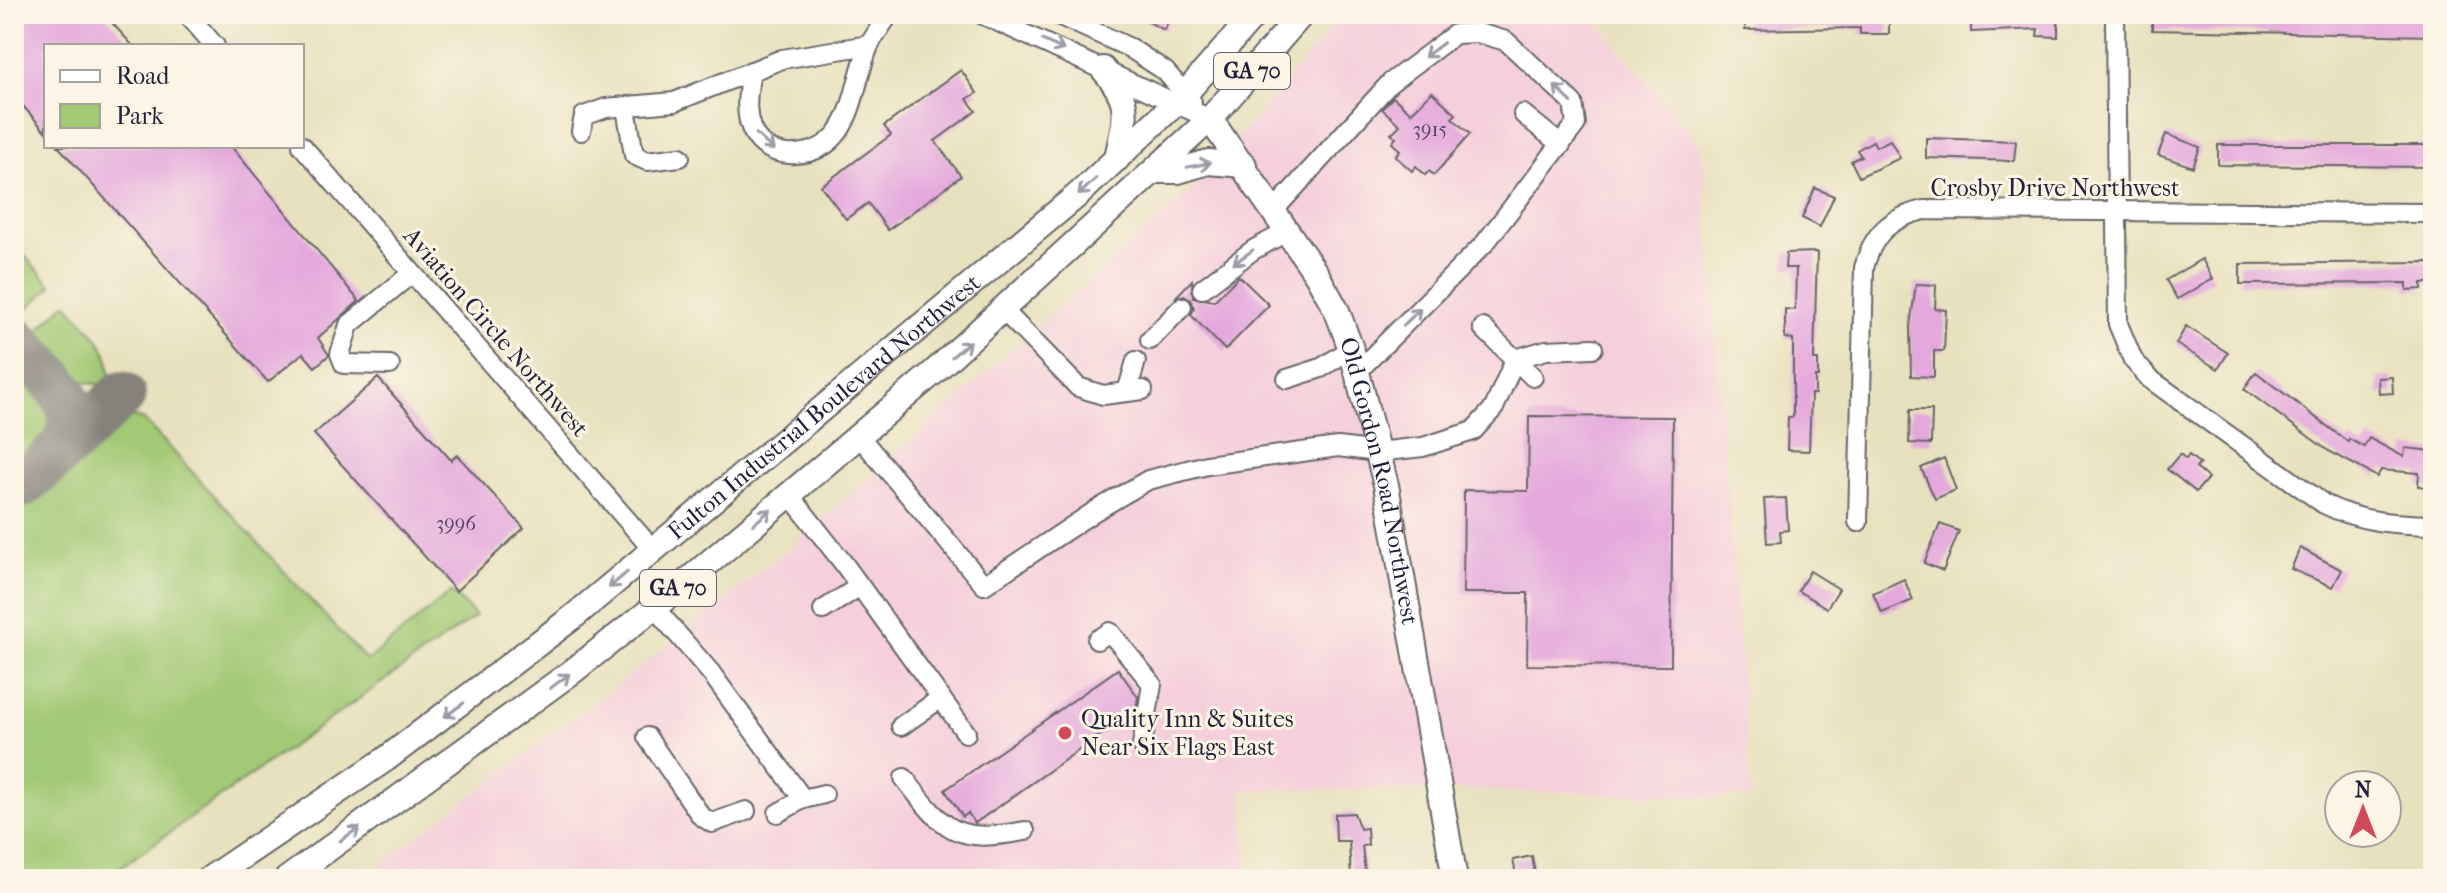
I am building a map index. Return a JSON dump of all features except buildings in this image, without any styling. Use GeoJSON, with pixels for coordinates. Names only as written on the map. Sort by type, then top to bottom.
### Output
{"type":"FeatureCollection","features":[{"type":"Feature","properties":{"kind":"main road","name":"Fulton Industrial Boulevard Northwest"},"geometry":{"type":"LineString","coordinates":[[287,879],[450,763],[654,607],[859,436],[1004,311],[1156,171],[1210,119],[1302,14]]}},
{"type":"Feature","properties":{"kind":"main road","name":"Fulton Industrial Boulevard Northwest"},"geometry":{"type":"LineString","coordinates":[[209,879],[386,759],[483,688],[653,550],[1080,193],[1179,99],[1244,17]]}},
{"type":"Feature","properties":{"kind":"main road"},"geometry":{"type":"LineString","coordinates":[[1103,69],[1123,92],[1126,109],[1117,159]]}},
{"type":"Feature","properties":{"kind":"main road","name":"Old Gordon Road Northwest"},"geometry":{"type":"LineString","coordinates":[[1210,119],[1288,231],[1337,311],[1354,361],[1377,452],[1455,879]]}},
{"type":"Feature","properties":{"kind":"main road"},"geometry":{"type":"LineString","coordinates":[[1156,171],[1178,171],[1208,162],[1244,165]]}},
{"type":"Feature","properties":{"kind":"street"},"geometry":{"type":"LineString","coordinates":[[187,14],[213,44]]}},
{"type":"Feature","properties":{"kind":"street"},"geometry":{"type":"LineString","coordinates":[[751,71],[747,92],[748,120],[761,142],[782,155],[807,154],[833,139],[851,113],[869,45],[889,14]]}},
{"type":"Feature","properties":{"kind":"street"},"geometry":{"type":"LineString","coordinates":[[981,14],[1103,69],[1179,99],[1210,119]]}},
{"type":"Feature","properties":{"kind":"street"},"geometry":{"type":"LineString","coordinates":[[1056,14],[1130,48],[1165,71],[1179,99]]}},
{"type":"Feature","properties":{"kind":"street"},"geometry":{"type":"LineString","coordinates":[[2115,14],[2118,324],[2133,360],[2150,379],[2324,504],[2353,518],[2386,524],[2433,525]]}},
{"type":"Feature","properties":{"kind":"street"},"geometry":{"type":"LineString","coordinates":[[1274,210],[1390,83],[1455,34],[1478,33],[1506,41],[1573,103],[1576,124],[1485,243],[1354,361],[1287,379]]}},
{"type":"Feature","properties":{"kind":"street"},"geometry":{"type":"LineString","coordinates":[[581,131],[584,116],[606,108],[674,102],[782,59],[869,45]]}},
{"type":"Feature","properties":{"kind":"street"},"geometry":{"type":"LineString","coordinates":[[626,108],[634,155],[647,161],[680,157]]}},
{"type":"Feature","properties":{"kind":"street"},"geometry":{"type":"LineString","coordinates":[[1523,114],[1561,145]]}},
{"type":"Feature","properties":{"kind":"street","name":"Aviation Circle Northwest"},"geometry":{"type":"LineString","coordinates":[[304,148],[653,550]]}},
{"type":"Feature","properties":{"kind":"street","name":"Crosby Drive Northwest"},"geometry":{"type":"LineString","coordinates":[[1858,522],[1864,268],[1869,248],[1883,228],[1901,215],[1924,210],[2433,213]]}},
{"type":"Feature","properties":{"kind":"street"},"geometry":{"type":"LineString","coordinates":[[1202,289],[1253,250],[1288,231]]}},
{"type":"Feature","properties":{"kind":"street"},"geometry":{"type":"LineString","coordinates":[[390,365],[344,364],[340,354],[349,325],[412,273]]}},
{"type":"Feature","properties":{"kind":"street"},"geometry":{"type":"LineString","coordinates":[[1150,340],[1182,307]]}},
{"type":"Feature","properties":{"kind":"street"},"geometry":{"type":"LineString","coordinates":[[1004,311],[1078,387],[1103,395],[1135,391],[1136,361]]}},
{"type":"Feature","properties":{"kind":"street"},"geometry":{"type":"LineString","coordinates":[[1483,328],[1533,377]]}},
{"type":"Feature","properties":{"kind":"street"},"geometry":{"type":"LineString","coordinates":[[1515,359],[1546,350],[1593,348]]}},
{"type":"Feature","properties":{"kind":"street"},"geometry":{"type":"LineString","coordinates":[[859,436],[984,585],[1095,511],[1148,480],[1207,465],[1338,447],[1377,452],[1423,447],[1473,431],[1494,408],[1515,359]]}},
{"type":"Feature","properties":{"kind":"street"},"geometry":{"type":"LineString","coordinates":[[789,494],[966,733]]}},
{"type":"Feature","properties":{"kind":"street"},"geometry":{"type":"LineString","coordinates":[[823,610],[860,586]]}},
{"type":"Feature","properties":{"kind":"street"},"geometry":{"type":"LineString","coordinates":[[654,607],[711,673],[803,799]]}},
{"type":"Feature","properties":{"kind":"street"},"geometry":{"type":"LineString","coordinates":[[1097,640],[1110,632],[1152,684],[1142,745]]}},
{"type":"Feature","properties":{"kind":"street"},"geometry":{"type":"LineString","coordinates":[[901,726],[941,698]]}},
{"type":"Feature","properties":{"kind":"street"},"geometry":{"type":"LineString","coordinates":[[647,737],[701,816],[712,823],[746,811]]}},
{"type":"Feature","properties":{"kind":"street"},"geometry":{"type":"LineString","coordinates":[[904,778],[938,822],[972,838],[1025,831]]}},
{"type":"Feature","properties":{"kind":"street"},"geometry":{"type":"LineString","coordinates":[[778,813],[803,799],[824,794]]}},
{"type":"Feature","properties":{"kind":"shaded area"},"geometry":{"type":"Polygon","coordinates":[[[1343,14],[1590,14],[1702,148],[1751,798],[1441,789],[1242,790],[1248,879],[361,879],[588,708],[790,548],[1203,180],[1343,14]]]}},
{"type":"Feature","properties":{"kind":"green space"},"geometry":{"type":"Polygon","coordinates":[[[14,244],[52,286],[17,318],[14,315],[14,244]]]}},
{"type":"Feature","properties":{"kind":"green space"},"geometry":{"type":"Polygon","coordinates":[[[66,303],[97,338],[108,358],[109,380],[101,385],[70,379],[32,336],[66,303]]]}},
{"type":"Feature","properties":{"kind":"green space"},"geometry":{"type":"Polygon","coordinates":[[[14,365],[56,413],[52,434],[30,453],[14,457],[14,365]]]}},
{"type":"Feature","properties":{"kind":"green space"},"geometry":{"type":"Polygon","coordinates":[[[133,417],[144,420],[367,661],[451,592],[476,616],[104,879],[14,879],[14,512],[115,423],[133,417]]]}},
{"type":"Feature","properties":{"kind":"taxiway"},"geometry":{"type":"LineString","coordinates":[[14,339],[65,397],[71,412],[72,427],[65,444],[50,461],[14,487]]}},
{"type":"Feature","properties":{"kind":"taxiway"},"geometry":{"type":"LineString","coordinates":[[66,447],[122,395]]}},
{"type":"Feature","properties":{"kind":"place","name":"Quality Inn & Suites Near Six Flags East"},"geometry":{"type":"Point","coordinates":[1065,733]}}]}
